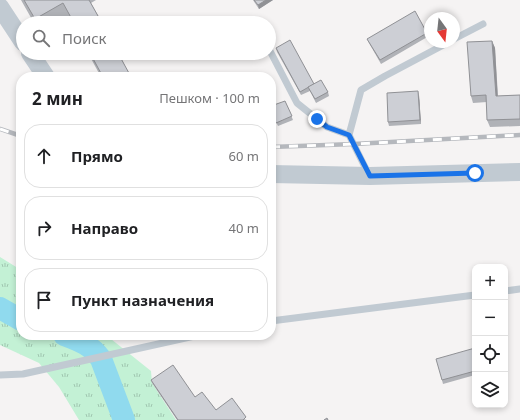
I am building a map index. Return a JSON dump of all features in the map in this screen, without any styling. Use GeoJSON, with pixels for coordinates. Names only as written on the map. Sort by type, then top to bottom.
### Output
{"type":"FeatureCollection","features":[{"type":"Feature","properties":{"kind":"street"},"geometry":{"type":"LineString","coordinates":[[0,7],[16,31]]}},
{"type":"Feature","properties":{"kind":"street"},"geometry":{"type":"LineString","coordinates":[[35,60],[43,72]]}},
{"type":"Feature","properties":{"kind":"street"},"geometry":{"type":"LineString","coordinates":[[276,174],[370,176],[520,172]]}},
{"type":"Feature","properties":{"kind":"lane"},"geometry":{"type":"LineString","coordinates":[[460,36],[483,24]]}},
{"type":"Feature","properties":{"kind":"lane"},"geometry":{"type":"LineString","coordinates":[[370,176],[349,135],[361,90],[438,48]]}},
{"type":"Feature","properties":{"kind":"lane"},"geometry":{"type":"LineString","coordinates":[[275,60],[297,103],[327,127],[349,135]]}},
{"type":"Feature","properties":{"kind":"lane"},"geometry":{"type":"LineString","coordinates":[[508,291],[520,289]]}},
{"type":"Feature","properties":{"kind":"lane"},"geometry":{"type":"LineString","coordinates":[[276,320],[472,295]]}},
{"type":"Feature","properties":{"kind":"lane"},"geometry":{"type":"LineString","coordinates":[[0,375],[23,374],[177,340]]}},
{"type":"Feature","properties":{"kind":"green space"},"geometry":{"type":"Polygon","coordinates":[[[0,257],[16,267],[16,340],[112,340],[151,371],[152,383],[176,420],[79,420],[59,387],[39,363],[0,345],[0,257]]]}},
{"type":"Feature","properties":{"kind":"building"},"geometry":{"type":"Polygon","coordinates":[[[24,0],[89,0],[98,16],[70,16],[63,3],[40,16],[33,16],[24,0]]]}},
{"type":"Feature","properties":{"kind":"building"},"geometry":{"type":"Polygon","coordinates":[[[254,0],[266,0],[258,5],[254,0]]]}},
{"type":"Feature","properties":{"kind":"building"},"geometry":{"type":"Polygon","coordinates":[[[415,11],[424,28],[424,35],[380,60],[367,39],[415,11]]]}},
{"type":"Feature","properties":{"kind":"building"},"geometry":{"type":"Polygon","coordinates":[[[290,40],[314,84],[300,92],[276,48],[290,40]]]}},
{"type":"Feature","properties":{"kind":"building"},"geometry":{"type":"Polygon","coordinates":[[[492,41],[496,96],[520,95],[520,119],[487,120],[486,95],[471,96],[467,42],[492,41]]]}},
{"type":"Feature","properties":{"kind":"building"},"geometry":{"type":"Polygon","coordinates":[[[94,60],[122,60],[128,72],[100,72],[94,60]]]}},
{"type":"Feature","properties":{"kind":"building"},"geometry":{"type":"Polygon","coordinates":[[[321,80],[328,92],[315,99],[308,87],[321,80]]]}},
{"type":"Feature","properties":{"kind":"building"},"geometry":{"type":"Polygon","coordinates":[[[418,91],[420,120],[388,122],[387,93],[418,91]]]}},
{"type":"Feature","properties":{"kind":"building"},"geometry":{"type":"Polygon","coordinates":[[[285,101],[292,116],[276,123],[276,104],[285,101]]]}},
{"type":"Feature","properties":{"kind":"building"},"geometry":{"type":"Polygon","coordinates":[[[472,349],[472,372],[442,380],[436,359],[472,349]]]}},
{"type":"Feature","properties":{"kind":"building"},"geometry":{"type":"Polygon","coordinates":[[[173,365],[195,397],[202,392],[216,410],[232,398],[246,417],[243,420],[178,420],[151,380],[173,365]]]}},
{"type":"Feature","properties":{"kind":"waterway"},"geometry":{"type":"LineString","coordinates":[[0,308],[16,317]]}},
{"type":"Feature","properties":{"kind":"waterway"},"geometry":{"type":"LineString","coordinates":[[77,340],[93,350],[101,359],[124,420]]}},
{"type":"Feature","properties":{"kind":"railway"},"geometry":{"type":"LineString","coordinates":[[0,129],[16,134]]}},
{"type":"Feature","properties":{"kind":"railway"},"geometry":{"type":"LineString","coordinates":[[276,147],[520,135]]}},
{"type":"Feature","properties":{"kind":"route"},"geometry":{"type":"LineString","coordinates":[[317,119],[327,127],[349,135],[370,176],[475,173]]}}]}
